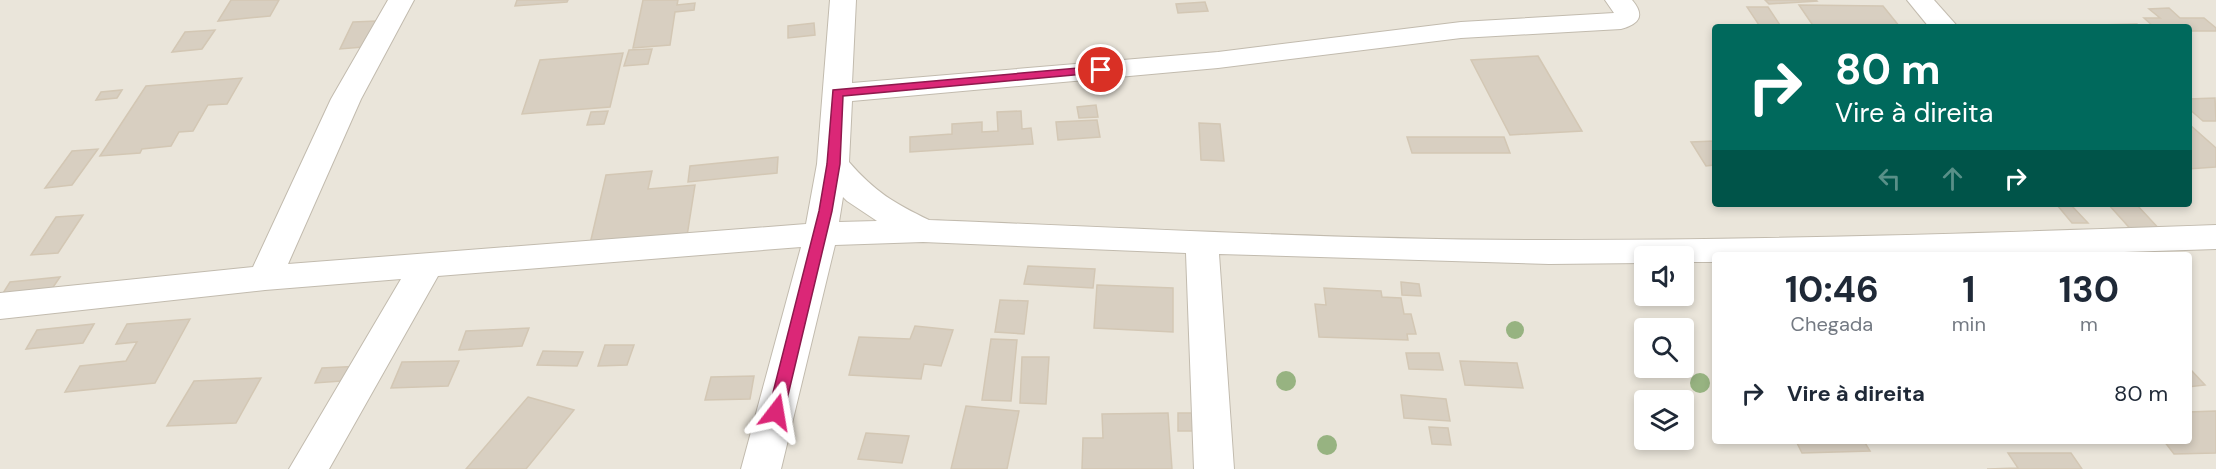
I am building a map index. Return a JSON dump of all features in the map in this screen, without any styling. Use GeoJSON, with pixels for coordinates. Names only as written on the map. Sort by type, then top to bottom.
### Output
{"type":"FeatureCollection","features":[{"type":"Feature","properties":{"kind":"street"},"geometry":{"type":"LineString","coordinates":[[265,278],[346,99],[401,0]]}},
{"type":"Feature","properties":{"kind":"street"},"geometry":{"type":"LineString","coordinates":[[761,469],[821,234],[833,164],[843,0]]}},
{"type":"Feature","properties":{"kind":"street"},"geometry":{"type":"LineString","coordinates":[[837,93],[1218,60],[1461,30],[1621,21],[1627,17],[1628,11],[1618,0]]}},
{"type":"Feature","properties":{"kind":"street"},"geometry":{"type":"LineString","coordinates":[[1920,0],[1941,24]]}},
{"type":"Feature","properties":{"kind":"street"},"geometry":{"type":"LineString","coordinates":[[833,164],[858,193],[882,210],[923,231]]}},
{"type":"Feature","properties":{"kind":"street"},"geometry":{"type":"LineString","coordinates":[[2,308],[265,278],[821,234],[923,231],[1202,243],[1549,252],[1926,247],[2216,237]]}},
{"type":"Feature","properties":{"kind":"street"},"geometry":{"type":"LineString","coordinates":[[1202,243],[1214,469]]}},
{"type":"Feature","properties":{"kind":"street"},"geometry":{"type":"LineString","coordinates":[[309,469],[428,266]]}},
{"type":"Feature","properties":{"kind":"shaded area"},"geometry":{"type":"Polygon","coordinates":[[[0,0],[2216,0],[2216,469],[0,469],[0,0]]]}},
{"type":"Feature","properties":{"kind":"building"},"geometry":{"type":"Polygon","coordinates":[[[231,0],[279,0],[270,16],[218,21],[231,0]]]}},
{"type":"Feature","properties":{"kind":"building"},"geometry":{"type":"Polygon","coordinates":[[[517,0],[568,0],[567,2],[515,6],[517,0]]]}},
{"type":"Feature","properties":{"kind":"building"},"geometry":{"type":"Polygon","coordinates":[[[643,0],[678,0],[677,5],[695,3],[694,10],[675,12],[670,45],[633,48],[643,0]]]}},
{"type":"Feature","properties":{"kind":"building"},"geometry":{"type":"Polygon","coordinates":[[[1765,0],[1816,0],[1817,1],[1769,4],[1765,0]]]}},
{"type":"Feature","properties":{"kind":"building"},"geometry":{"type":"Polygon","coordinates":[[[1205,2],[1208,11],[1178,13],[1176,4],[1205,2]]]}},
{"type":"Feature","properties":{"kind":"building"},"geometry":{"type":"Polygon","coordinates":[[[1799,5],[1883,6],[1898,24],[1812,24],[1799,5]]]}},
{"type":"Feature","properties":{"kind":"building"},"geometry":{"type":"Polygon","coordinates":[[[1747,7],[1768,7],[1779,24],[1758,24],[1747,7]]]}},
{"type":"Feature","properties":{"kind":"building"},"geometry":{"type":"Polygon","coordinates":[[[2169,8],[2180,18],[2204,18],[2216,28],[2216,31],[2192,31],[2192,24],[2151,24],[2144,18],[2160,18],[2149,9],[2169,8]]]}},
{"type":"Feature","properties":{"kind":"building"},"geometry":{"type":"Polygon","coordinates":[[[376,21],[363,47],[340,49],[353,22],[376,21]]]}},
{"type":"Feature","properties":{"kind":"building"},"geometry":{"type":"Polygon","coordinates":[[[814,23],[815,35],[788,38],[788,26],[814,23]]]}},
{"type":"Feature","properties":{"kind":"building"},"geometry":{"type":"Polygon","coordinates":[[[215,30],[202,49],[172,52],[185,32],[215,30]]]}},
{"type":"Feature","properties":{"kind":"building"},"geometry":{"type":"Polygon","coordinates":[[[652,49],[648,64],[624,66],[629,50],[652,49]]]}},
{"type":"Feature","properties":{"kind":"building"},"geometry":{"type":"Polygon","coordinates":[[[623,53],[610,107],[522,114],[540,60],[623,53]]]}},
{"type":"Feature","properties":{"kind":"building"},"geometry":{"type":"Polygon","coordinates":[[[1538,56],[1582,131],[1510,135],[1471,60],[1538,56]]]}},
{"type":"Feature","properties":{"kind":"building"},"geometry":{"type":"Polygon","coordinates":[[[242,78],[227,104],[208,105],[193,131],[179,132],[171,146],[142,149],[140,153],[100,156],[146,86],[242,78]]]}},
{"type":"Feature","properties":{"kind":"building"},"geometry":{"type":"Polygon","coordinates":[[[122,90],[117,98],[96,100],[101,92],[122,90]]]}},
{"type":"Feature","properties":{"kind":"building"},"geometry":{"type":"Polygon","coordinates":[[[2215,98],[2216,121],[2203,121],[2192,111],[2192,99],[2215,98]]]}},
{"type":"Feature","properties":{"kind":"building"},"geometry":{"type":"Polygon","coordinates":[[[1096,105],[1098,117],[1079,118],[1077,107],[1096,105]]]}},
{"type":"Feature","properties":{"kind":"building"},"geometry":{"type":"Polygon","coordinates":[[[608,111],[604,124],[587,125],[591,112],[608,111]]]}},
{"type":"Feature","properties":{"kind":"building"},"geometry":{"type":"Polygon","coordinates":[[[1021,111],[1022,129],[1031,128],[1033,144],[910,152],[910,137],[952,134],[952,124],[982,122],[982,132],[998,131],[997,112],[1021,111]]]}},
{"type":"Feature","properties":{"kind":"building"},"geometry":{"type":"Polygon","coordinates":[[[1097,120],[1100,137],[1058,140],[1056,122],[1097,120]]]}},
{"type":"Feature","properties":{"kind":"building"},"geometry":{"type":"Polygon","coordinates":[[[1199,123],[1220,124],[1224,161],[1201,160],[1199,123]]]}},
{"type":"Feature","properties":{"kind":"building"},"geometry":{"type":"Polygon","coordinates":[[[2192,127],[2216,148],[2216,167],[2192,169],[2192,127]]]}},
{"type":"Feature","properties":{"kind":"building"},"geometry":{"type":"Polygon","coordinates":[[[1407,137],[1504,137],[1510,153],[1412,153],[1407,137]]]}},
{"type":"Feature","properties":{"kind":"building"},"geometry":{"type":"Polygon","coordinates":[[[1712,141],[1712,165],[1706,166],[1691,142],[1712,141]]]}},
{"type":"Feature","properties":{"kind":"building"},"geometry":{"type":"Polygon","coordinates":[[[98,149],[72,185],[45,188],[72,151],[98,149]]]}},
{"type":"Feature","properties":{"kind":"building"},"geometry":{"type":"Polygon","coordinates":[[[778,157],[777,173],[688,182],[690,166],[778,157]]]}},
{"type":"Feature","properties":{"kind":"building"},"geometry":{"type":"Polygon","coordinates":[[[652,171],[648,189],[695,185],[687,236],[590,244],[606,175],[652,171]]]}},
{"type":"Feature","properties":{"kind":"building"},"geometry":{"type":"Polygon","coordinates":[[[2059,207],[2073,207],[2088,223],[2072,223],[2059,207]]]}},
{"type":"Feature","properties":{"kind":"building"},"geometry":{"type":"Polygon","coordinates":[[[2111,207],[2139,207],[2163,233],[2135,234],[2111,207]]]}},
{"type":"Feature","properties":{"kind":"building"},"geometry":{"type":"Polygon","coordinates":[[[83,215],[58,253],[31,255],[56,217],[83,215]]]}},
{"type":"Feature","properties":{"kind":"building"},"geometry":{"type":"Polygon","coordinates":[[[1028,266],[1095,269],[1093,288],[1024,284],[1028,266]]]}},
{"type":"Feature","properties":{"kind":"building"},"geometry":{"type":"Polygon","coordinates":[[[60,277],[49,293],[0,298],[10,282],[60,277]]]}},
{"type":"Feature","properties":{"kind":"building"},"geometry":{"type":"Polygon","coordinates":[[[1401,282],[1419,284],[1421,296],[1402,295],[1401,282]]]}},
{"type":"Feature","properties":{"kind":"building"},"geometry":{"type":"Polygon","coordinates":[[[1097,285],[1173,288],[1173,332],[1094,328],[1097,285]]]}},
{"type":"Feature","properties":{"kind":"building"},"geometry":{"type":"Polygon","coordinates":[[[1324,288],[1381,291],[1382,297],[1401,298],[1404,314],[1411,314],[1416,334],[1407,334],[1408,340],[1319,337],[1315,304],[1326,305],[1324,288]]]}},
{"type":"Feature","properties":{"kind":"building"},"geometry":{"type":"Polygon","coordinates":[[[1000,300],[1028,301],[1024,334],[995,332],[1000,300]]]}},
{"type":"Feature","properties":{"kind":"building"},"geometry":{"type":"Polygon","coordinates":[[[190,319],[155,383],[65,392],[80,366],[126,361],[137,342],[116,344],[127,324],[190,319]]]}},
{"type":"Feature","properties":{"kind":"building"},"geometry":{"type":"Polygon","coordinates":[[[94,324],[83,343],[26,349],[37,330],[94,324]]]}},
{"type":"Feature","properties":{"kind":"building"},"geometry":{"type":"Polygon","coordinates":[[[915,326],[953,330],[941,366],[924,364],[921,379],[849,375],[859,337],[910,339],[915,326]]]}},
{"type":"Feature","properties":{"kind":"building"},"geometry":{"type":"Polygon","coordinates":[[[529,328],[522,346],[459,350],[466,331],[529,328]]]}},
{"type":"Feature","properties":{"kind":"building"},"geometry":{"type":"Polygon","coordinates":[[[991,339],[1017,340],[1011,401],[982,400],[991,339]]]}},
{"type":"Feature","properties":{"kind":"building"},"geometry":{"type":"Polygon","coordinates":[[[605,345],[634,345],[627,365],[598,366],[605,345]]]}},
{"type":"Feature","properties":{"kind":"building"},"geometry":{"type":"Polygon","coordinates":[[[543,351],[583,352],[577,366],[537,365],[543,351]]]}},
{"type":"Feature","properties":{"kind":"building"},"geometry":{"type":"Polygon","coordinates":[[[1406,353],[1439,353],[1443,370],[1409,369],[1406,353]]]}},
{"type":"Feature","properties":{"kind":"building"},"geometry":{"type":"Polygon","coordinates":[[[1022,357],[1049,357],[1046,404],[1020,403],[1022,357]]]}},
{"type":"Feature","properties":{"kind":"building"},"geometry":{"type":"Polygon","coordinates":[[[459,361],[448,386],[391,388],[402,362],[459,361]]]}},
{"type":"Feature","properties":{"kind":"building"},"geometry":{"type":"Polygon","coordinates":[[[1460,361],[1517,363],[1523,388],[1465,385],[1460,361]]]}},
{"type":"Feature","properties":{"kind":"building"},"geometry":{"type":"Polygon","coordinates":[[[362,366],[355,380],[315,383],[322,368],[362,366]]]}},
{"type":"Feature","properties":{"kind":"building"},"geometry":{"type":"Polygon","coordinates":[[[2192,371],[2205,385],[2192,387],[2192,371]]]}},
{"type":"Feature","properties":{"kind":"building"},"geometry":{"type":"Polygon","coordinates":[[[754,376],[750,399],[705,400],[711,377],[754,376]]]}},
{"type":"Feature","properties":{"kind":"building"},"geometry":{"type":"Polygon","coordinates":[[[261,378],[236,423],[167,426],[194,381],[261,378]]]}},
{"type":"Feature","properties":{"kind":"building"},"geometry":{"type":"Polygon","coordinates":[[[1401,395],[1446,399],[1450,421],[1404,418],[1401,395]]]}},
{"type":"Feature","properties":{"kind":"building"},"geometry":{"type":"Polygon","coordinates":[[[528,397],[574,410],[526,469],[466,469],[528,397]]]}},
{"type":"Feature","properties":{"kind":"building"},"geometry":{"type":"Polygon","coordinates":[[[966,406],[1019,411],[1007,469],[951,469],[966,406]]]}},
{"type":"Feature","properties":{"kind":"building"},"geometry":{"type":"Polygon","coordinates":[[[2216,411],[2216,453],[2174,454],[2166,444],[2192,444],[2192,412],[2216,411]]]}},
{"type":"Feature","properties":{"kind":"building"},"geometry":{"type":"Polygon","coordinates":[[[1168,413],[1172,469],[1082,469],[1083,438],[1103,438],[1102,414],[1168,413]]]}},
{"type":"Feature","properties":{"kind":"building"},"geometry":{"type":"Polygon","coordinates":[[[1178,413],[1201,413],[1202,431],[1178,431],[1178,413]]]}},
{"type":"Feature","properties":{"kind":"building"},"geometry":{"type":"Polygon","coordinates":[[[1429,427],[1448,428],[1451,445],[1432,444],[1429,427]]]}},
{"type":"Feature","properties":{"kind":"building"},"geometry":{"type":"Polygon","coordinates":[[[866,433],[909,436],[902,463],[858,459],[866,433]]]}},
{"type":"Feature","properties":{"kind":"building"},"geometry":{"type":"Polygon","coordinates":[[[1798,444],[1866,444],[1870,451],[1802,453],[1798,444]]]}},
{"type":"Feature","properties":{"kind":"building"},"geometry":{"type":"Polygon","coordinates":[[[2008,453],[2071,453],[2082,469],[1987,469],[2018,468],[2008,453]]]}},
{"type":"Feature","properties":{"kind":"route"},"geometry":{"type":"LineString","coordinates":[[776,412],[826,211],[833,164],[837,93],[1101,70]]}}]}
